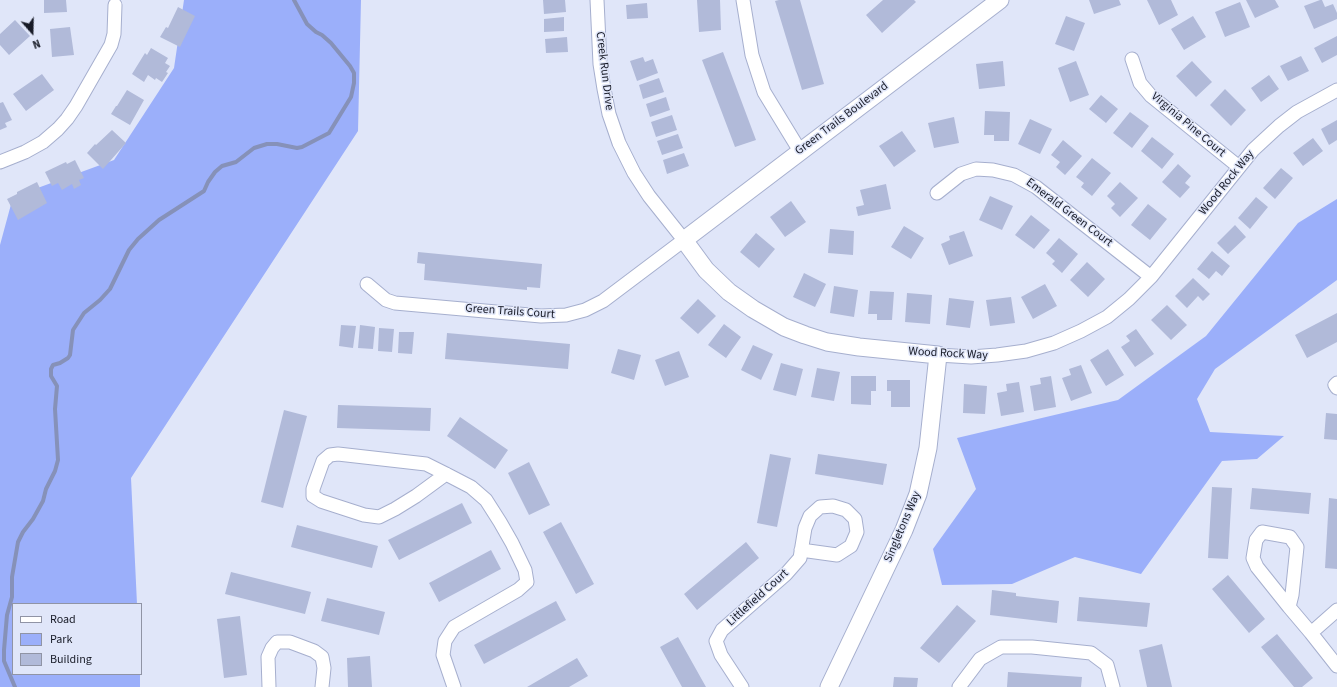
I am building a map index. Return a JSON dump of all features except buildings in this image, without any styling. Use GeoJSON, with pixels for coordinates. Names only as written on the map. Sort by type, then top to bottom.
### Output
{"type":"FeatureCollection","features":[{"type":"Feature","properties":{"kind":"street","name":"Creek Run Drive"},"geometry":{"type":"LineString","coordinates":[[597,0],[600,64],[609,114],[619,143],[634,174],[684,240]]}},
{"type":"Feature","properties":{"kind":"street"},"geometry":{"type":"LineString","coordinates":[[743,0],[752,55],[764,92],[800,151]]}},
{"type":"Feature","properties":{"kind":"street","name":"Green Trails Boulevard"},"geometry":{"type":"LineString","coordinates":[[684,240],[1000,0]]}},
{"type":"Feature","properties":{"kind":"street"},"geometry":{"type":"LineString","coordinates":[[0,162],[25,152],[43,142],[67,119],[111,45],[114,34],[115,5]]}},
{"type":"Feature","properties":{"kind":"street","name":"Virginia Pine Court"},"geometry":{"type":"LineString","coordinates":[[1132,59],[1140,83],[1151,96],[1239,167]]}},
{"type":"Feature","properties":{"kind":"street","name":"Wood Rock Way"},"geometry":{"type":"LineString","coordinates":[[684,240],[706,270],[729,292],[753,309],[784,327],[805,335],[834,343],[859,347],[938,355],[971,357],[1026,351],[1054,343],[1081,332],[1129,299],[1151,277],[1253,150],[1297,112],[1337,90]]}},
{"type":"Feature","properties":{"kind":"street","name":"Emerald Green Court"},"geometry":{"type":"LineString","coordinates":[[937,193],[961,174],[976,169],[993,170],[1014,175],[1036,187],[1151,277]]}},
{"type":"Feature","properties":{"kind":"street","name":"Green Trails Court"},"geometry":{"type":"LineString","coordinates":[[367,284],[386,300],[395,303],[540,316],[566,315],[585,310],[603,301],[684,240]]}},
{"type":"Feature","properties":{"kind":"street","name":"Singletons Way"},"geometry":{"type":"LineString","coordinates":[[829,687],[904,530],[918,494],[928,448],[938,355]]}},
{"type":"Feature","properties":{"kind":"street"},"geometry":{"type":"LineString","coordinates":[[1337,383],[1335,385],[1337,388]]}},
{"type":"Feature","properties":{"kind":"street"},"geometry":{"type":"LineString","coordinates":[[446,474],[416,496],[380,517],[364,515],[321,501],[313,496],[313,489],[323,461],[330,455],[338,454],[426,464],[446,474],[471,487],[486,500],[512,543],[525,570],[527,582],[518,590],[454,627],[445,641],[444,655],[454,687]]}},
{"type":"Feature","properties":{"kind":"street","name":"Littlefield Court"},"geometry":{"type":"LineString","coordinates":[[742,687],[721,655],[716,641],[722,630],[786,574],[800,558],[801,550],[805,528],[810,516],[820,507],[833,506],[846,510],[855,519],[856,532],[850,546],[837,555],[801,550]]}},
{"type":"Feature","properties":{"kind":"street"},"geometry":{"type":"LineString","coordinates":[[1289,607],[1292,595],[1297,547],[1290,537],[1262,532],[1256,540],[1253,558],[1256,567],[1337,666]]}},
{"type":"Feature","properties":{"kind":"street"},"geometry":{"type":"LineString","coordinates":[[1311,633],[1337,610]]}},
{"type":"Feature","properties":{"kind":"street"},"geometry":{"type":"LineString","coordinates":[[269,687],[268,657],[272,648],[277,642],[290,642],[314,651],[322,657],[324,668],[322,687]]}},
{"type":"Feature","properties":{"kind":"street"},"geometry":{"type":"LineString","coordinates":[[958,687],[980,659],[1001,648],[1032,647],[1091,653],[1107,665],[1113,687]]}},
{"type":"Feature","properties":{"kind":"green space"},"geometry":{"type":"Polygon","coordinates":[[[184,0],[361,0],[358,131],[131,478],[137,603],[12,603],[12,675],[140,675],[140,687],[0,687],[0,245],[13,197],[114,160],[174,68],[184,0]]]}},
{"type":"Feature","properties":{"kind":"green space"},"geometry":{"type":"Polygon","coordinates":[[[1337,199],[1337,280],[1215,369],[1197,399],[1210,432],[1284,436],[1257,459],[1222,461],[1141,574],[1075,557],[1012,584],[942,585],[933,549],[976,489],[957,438],[1118,400],[1206,336],[1298,223],[1337,199]]]}},
{"type":"Feature","properties":{"kind":"waterway"},"geometry":{"type":"LineString","coordinates":[[15,687],[4,661],[7,615],[12,597],[12,577],[18,542],[43,501],[46,489],[55,471],[58,460],[55,409],[57,386],[51,376],[51,369],[53,365],[68,358],[70,355],[73,330],[84,313],[100,300],[110,289],[129,250],[138,239],[159,220],[204,191],[215,172],[222,166],[236,162],[254,148],[267,144],[277,144],[297,148],[302,147],[329,133],[351,97],[354,83],[354,73],[350,66],[331,43],[307,24],[294,0]]}}]}
